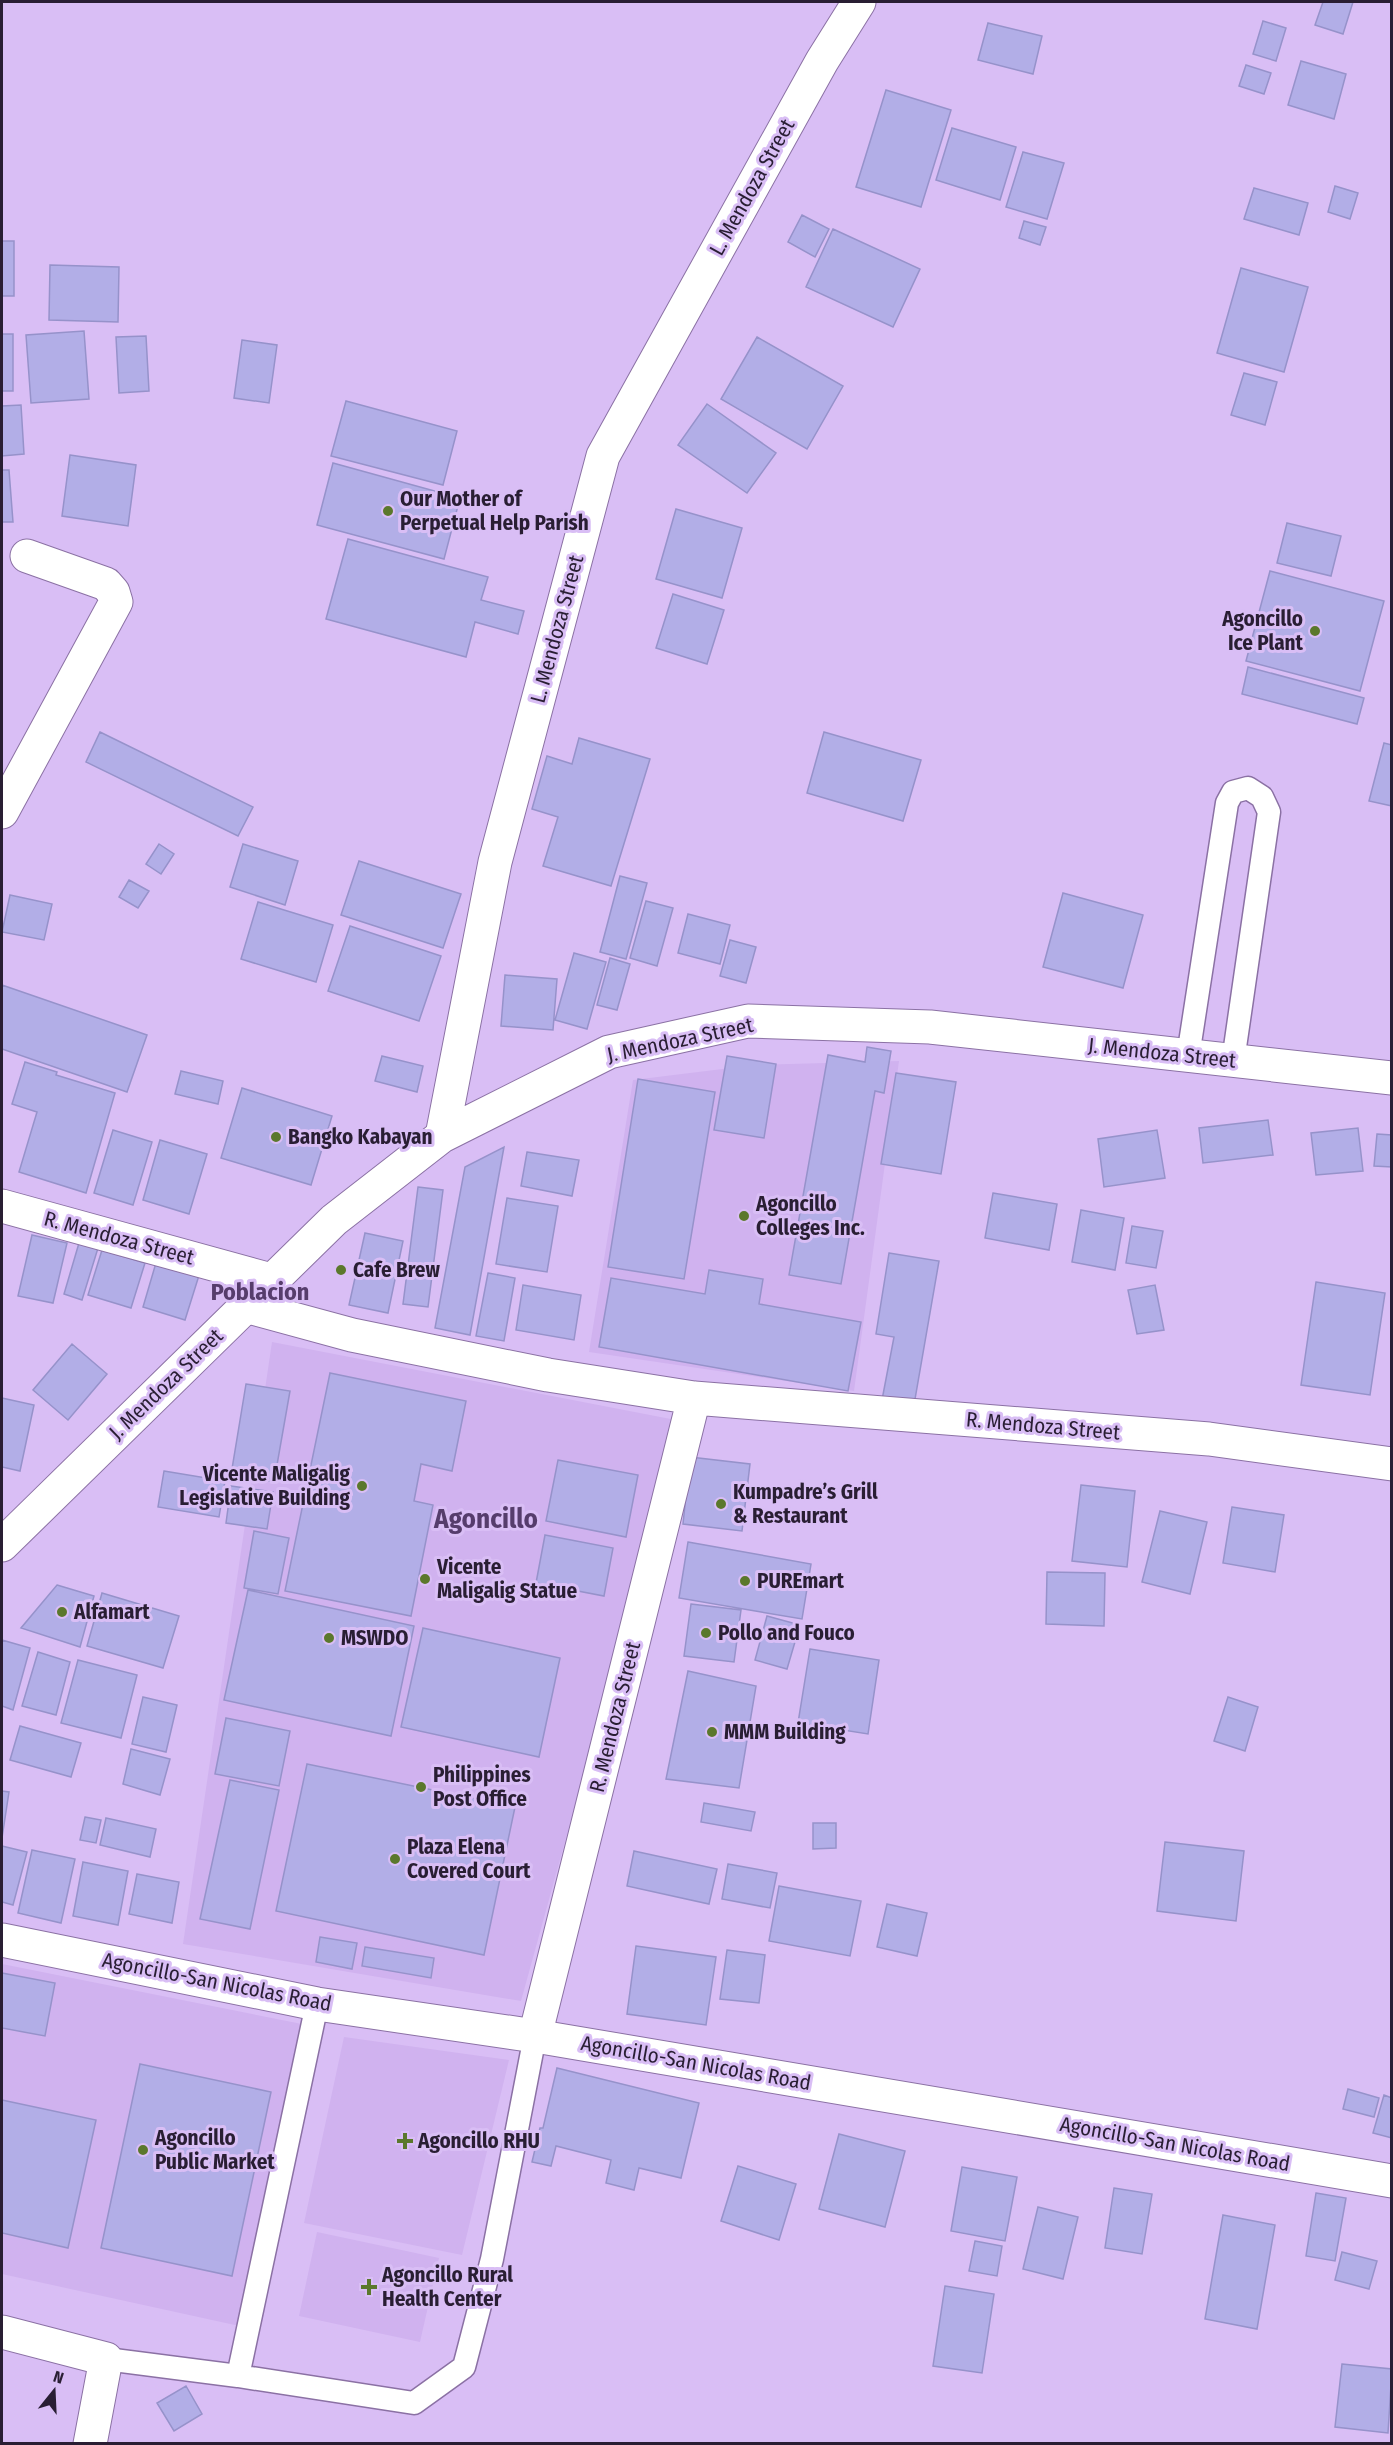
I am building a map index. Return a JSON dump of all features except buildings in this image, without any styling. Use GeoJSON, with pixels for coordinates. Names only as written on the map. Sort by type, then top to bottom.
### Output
{"type":"FeatureCollection","features":[{"type":"Feature","properties":{"kind":"street","name":"L. Mendoza Street"},"geometry":{"type":"LineString","coordinates":[[442,1136],[495,862],[603,456],[816,71],[859,2]]}},
{"type":"Feature","properties":{"kind":"street"},"geometry":{"type":"LineString","coordinates":[[2,812],[116,602],[113,592],[106,584],[27,556]]}},
{"type":"Feature","properties":{"kind":"street","name":"J. Mendoza Street"},"geometry":{"type":"LineString","coordinates":[[2,1545],[333,1220],[442,1136],[609,1052],[748,1021],[930,1027],[1392,1078]]}},
{"type":"Feature","properties":{"kind":"street","name":"R. Mendoza Street"},"geometry":{"type":"LineString","coordinates":[[2,1206],[271,1280]]}},
{"type":"Feature","properties":{"kind":"street","name":"R. Mendoza Street"},"geometry":{"type":"LineString","coordinates":[[245,1306],[352,1335],[548,1375],[694,1398],[1209,1439],[1392,1464]]}},
{"type":"Feature","properties":{"kind":"street","name":"R. Mendoza Street"},"geometry":{"type":"LineString","coordinates":[[535,2036],[694,1398]]}},
{"type":"Feature","properties":{"kind":"street","name":"Agoncillo-San Nicolas Road"},"geometry":{"type":"LineString","coordinates":[[2,1940],[317,2004],[535,2036],[1392,2181]]}},
{"type":"Feature","properties":{"kind":"street"},"geometry":{"type":"LineString","coordinates":[[2,2332],[106,2359],[90,2444]]}},
{"type":"Feature","properties":{"kind":"lane"},"geometry":{"type":"LineString","coordinates":[[1188,1056],[1227,803],[1233,792],[1248,788],[1263,796],[1269,812],[1233,1061]]}},
{"type":"Feature","properties":{"kind":"lane"},"geometry":{"type":"LineString","coordinates":[[238,2376],[317,2004]]}},
{"type":"Feature","properties":{"kind":"lane"},"geometry":{"type":"LineString","coordinates":[[106,2359],[238,2376],[414,2403],[464,2367],[492,2259],[535,2036]]}},
{"type":"Feature","properties":{"kind":"shaded area","name":"Agoncillo Colleges Inc."},"geometry":{"type":"Polygon","coordinates":[[[899,1061],[854,1391],[589,1352],[633,1080],[755,1065],[899,1061]]]}},
{"type":"Feature","properties":{"kind":"shaded area"},"geometry":{"type":"Polygon","coordinates":[[[272,1342],[681,1421],[521,2001],[183,1944],[272,1342]]]}},
{"type":"Feature","properties":{"kind":"shaded area","name":"Agoncillo Public Market"},"geometry":{"type":"Polygon","coordinates":[[[2,1964],[312,2026],[244,2327],[2,2274],[2,1964]]]}},
{"type":"Feature","properties":{"kind":"shaded area","name":"Agoncillo RHU"},"geometry":{"type":"Polygon","coordinates":[[[344,2037],[509,2060],[462,2255],[304,2223],[344,2037]]]}},
{"type":"Feature","properties":{"kind":"shaded area","name":"Agoncillo Rural Health Center"},"geometry":{"type":"Polygon","coordinates":[[[317,2232],[439,2258],[420,2342],[299,2316],[317,2232]]]}},
{"type":"Feature","properties":{"kind":"place","name":"Our Mother of Perpetual Help Parish"},"geometry":{"type":"Point","coordinates":[388,511]}},
{"type":"Feature","properties":{"kind":"place","name":"Agoncillo Ice Plant"},"geometry":{"type":"Point","coordinates":[1315,631]}},
{"type":"Feature","properties":{"kind":"place","name":"Bangko Kabayan"},"geometry":{"type":"Point","coordinates":[276,1137]}},
{"type":"Feature","properties":{"kind":"place","name":"Agoncillo Colleges Inc."},"geometry":{"type":"Point","coordinates":[744,1216]}},
{"type":"Feature","properties":{"kind":"place","name":"Cafe Brew"},"geometry":{"type":"Point","coordinates":[341,1270]}},
{"type":"Feature","properties":{"kind":"place","name":"Vicente Maligalig Legislative Building"},"geometry":{"type":"Point","coordinates":[362,1486]}},
{"type":"Feature","properties":{"kind":"place","name":"Kumpadre’s Grill & Restaurant"},"geometry":{"type":"Point","coordinates":[721,1504]}},
{"type":"Feature","properties":{"kind":"place","name":"Vicente Maligalig Statue"},"geometry":{"type":"Point","coordinates":[425,1579]}},
{"type":"Feature","properties":{"kind":"place","name":"PUREmart"},"geometry":{"type":"Point","coordinates":[745,1581]}},
{"type":"Feature","properties":{"kind":"place","name":"Alfamart"},"geometry":{"type":"Point","coordinates":[62,1612]}},
{"type":"Feature","properties":{"kind":"place","name":"Pollo and Fouco"},"geometry":{"type":"Point","coordinates":[706,1633]}},
{"type":"Feature","properties":{"kind":"place","name":"MSWDO"},"geometry":{"type":"Point","coordinates":[329,1638]}},
{"type":"Feature","properties":{"kind":"place","name":"MMM Building"},"geometry":{"type":"Point","coordinates":[712,1732]}},
{"type":"Feature","properties":{"kind":"place","name":"Philippines Post Office"},"geometry":{"type":"Point","coordinates":[421,1787]}},
{"type":"Feature","properties":{"kind":"place","name":"Plaza Elena Covered Court"},"geometry":{"type":"Point","coordinates":[395,1859]}},
{"type":"Feature","properties":{"kind":"place","name":"Agoncillo RHU"},"geometry":{"type":"Point","coordinates":[405,2141]}},
{"type":"Feature","properties":{"kind":"place","name":"Agoncillo Public Market"},"geometry":{"type":"Point","coordinates":[143,2150]}},
{"type":"Feature","properties":{"kind":"place","name":"Agoncillo Rural Health Center"},"geometry":{"type":"Point","coordinates":[369,2287]}},
{"type":"Feature","properties":{"kind":"district","name":"Poblacion"},"geometry":{"type":"Point","coordinates":[260,1292]}},
{"type":"Feature","properties":{"kind":"district","name":"Agoncillo"},"geometry":{"type":"Point","coordinates":[486,1519]}}]}
